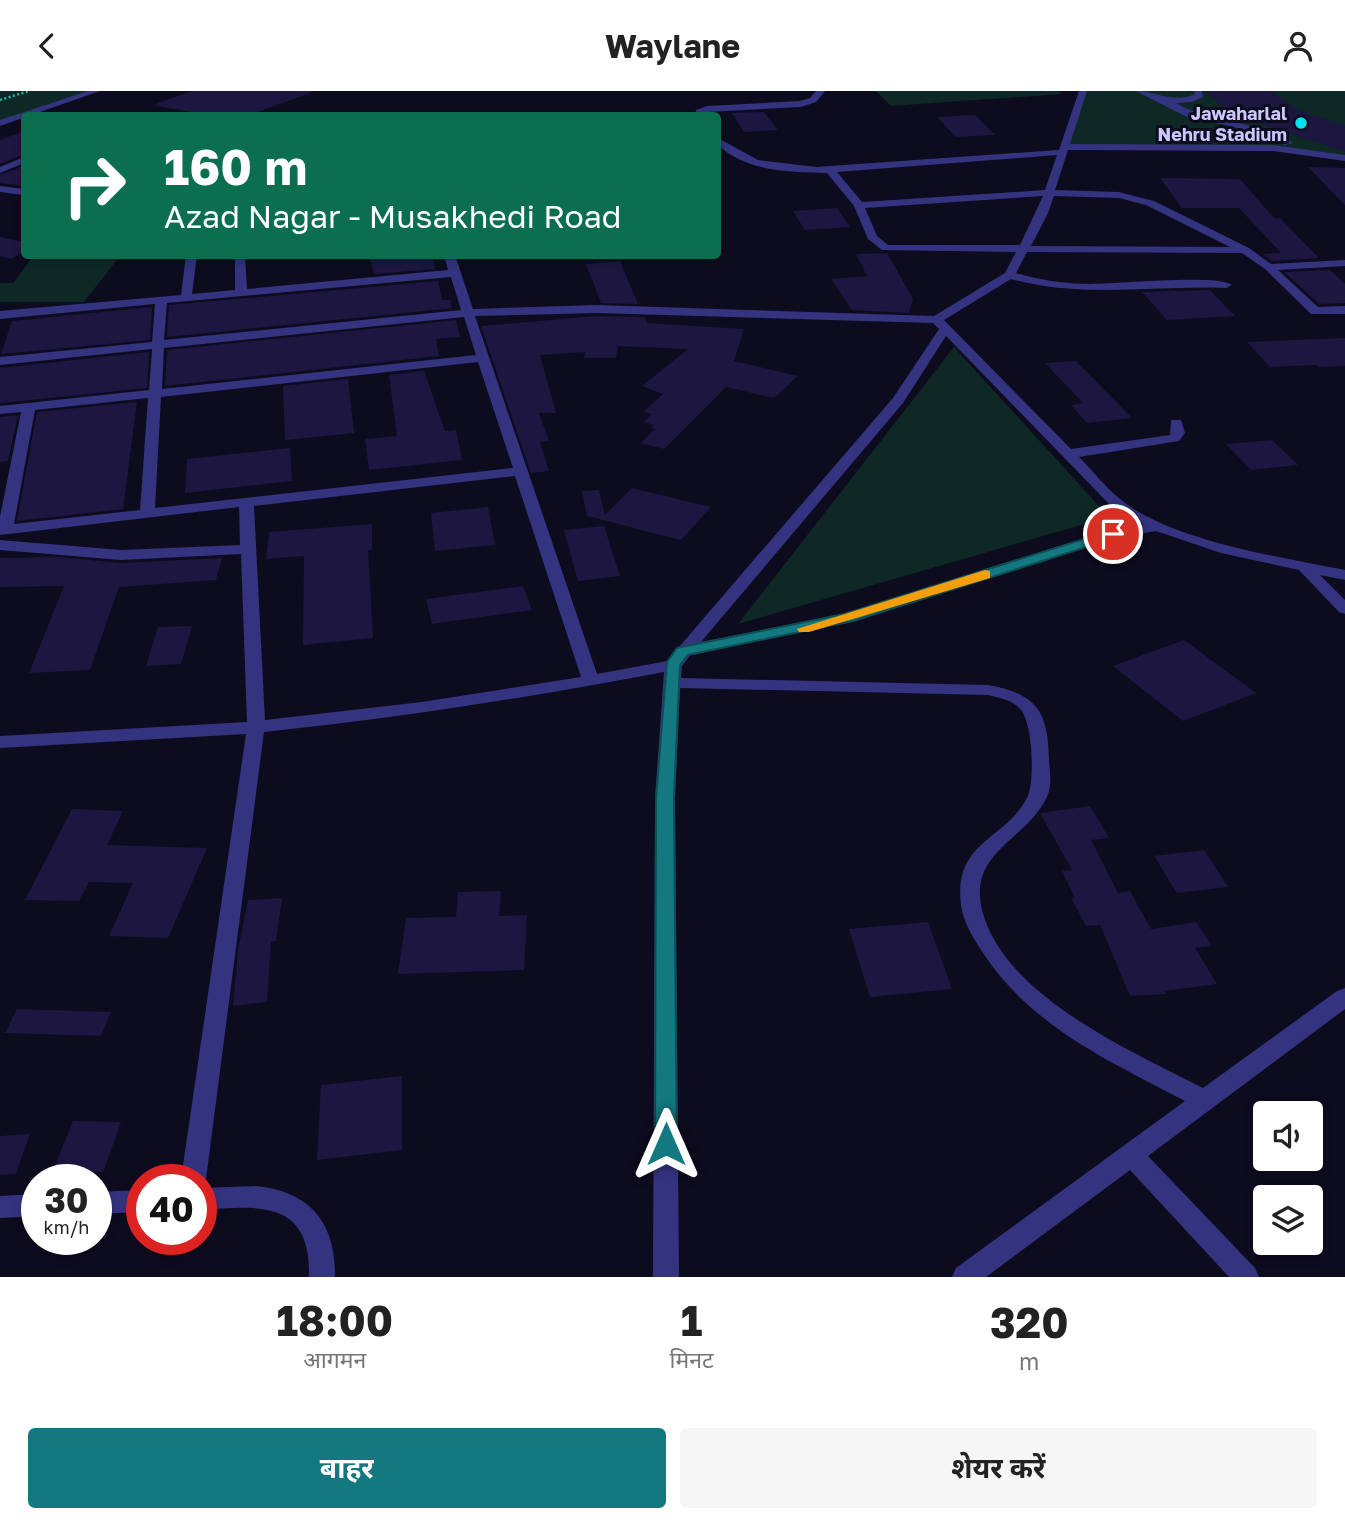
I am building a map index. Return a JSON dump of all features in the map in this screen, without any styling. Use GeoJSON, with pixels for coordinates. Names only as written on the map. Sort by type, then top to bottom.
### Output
{"type":"FeatureCollection","features":[{"type":"Feature","properties":{"kind":"street"},"geometry":{"type":"LineString","coordinates":[[33,112],[96,91]]}},
{"type":"Feature","properties":{"kind":"street"},"geometry":{"type":"LineString","coordinates":[[699,112],[707,109],[801,104],[813,100],[821,91]]}},
{"type":"Feature","properties":{"kind":"street"},"geometry":{"type":"LineString","coordinates":[[666,1277],[665,798],[676,667],[898,400],[940,324],[1009,275],[1027,247],[1050,193],[1083,91]]}},
{"type":"Feature","properties":{"kind":"street"},"geometry":{"type":"LineString","coordinates":[[1140,91],[1167,101],[1188,114],[1237,125],[1308,151],[1345,158]]}},
{"type":"Feature","properties":{"kind":"street"},"geometry":{"type":"LineString","coordinates":[[1167,101],[1198,97],[1198,91]]}},
{"type":"Feature","properties":{"kind":"street"},"geometry":{"type":"LineString","coordinates":[[0,123],[21,116]]}},
{"type":"Feature","properties":{"kind":"street"},"geometry":{"type":"LineString","coordinates":[[721,144],[727,151],[750,161],[792,169],[830,170],[1065,149],[1308,151]]}},
{"type":"Feature","properties":{"kind":"street"},"geometry":{"type":"LineString","coordinates":[[0,170],[21,161]]}},
{"type":"Feature","properties":{"kind":"street"},"geometry":{"type":"LineString","coordinates":[[0,162],[21,166]]}},
{"type":"Feature","properties":{"kind":"street"},"geometry":{"type":"LineString","coordinates":[[830,170],[859,205],[879,246],[1245,250]]}},
{"type":"Feature","properties":{"kind":"street"},"geometry":{"type":"LineString","coordinates":[[0,189],[21,192]]}},
{"type":"Feature","properties":{"kind":"street"},"geometry":{"type":"LineString","coordinates":[[859,205],[1050,193],[1119,195],[1139,201],[1245,250],[1269,267],[1315,311],[1345,310]]}},
{"type":"Feature","properties":{"kind":"street"},"geometry":{"type":"LineString","coordinates":[[186,298],[191,259]]}},
{"type":"Feature","properties":{"kind":"street"},"geometry":{"type":"LineString","coordinates":[[240,259],[241,293]]}},
{"type":"Feature","properties":{"kind":"street"},"geometry":{"type":"LineString","coordinates":[[450,259],[592,681]]}},
{"type":"Feature","properties":{"kind":"street"},"geometry":{"type":"LineString","coordinates":[[1269,267],[1345,263]]}},
{"type":"Feature","properties":{"kind":"street"},"geometry":{"type":"LineString","coordinates":[[0,315],[455,273]]}},
{"type":"Feature","properties":{"kind":"street"},"geometry":{"type":"LineString","coordinates":[[1009,275],[1033,283],[1069,288],[1226,285]]}},
{"type":"Feature","properties":{"kind":"street"},"geometry":{"type":"LineString","coordinates":[[147,513],[162,300]]}},
{"type":"Feature","properties":{"kind":"street"},"geometry":{"type":"LineString","coordinates":[[0,361],[468,313],[597,309],[940,324],[1116,503],[1157,526],[1226,550],[1345,576]]}},
{"type":"Feature","properties":{"kind":"street"},"geometry":{"type":"LineString","coordinates":[[0,410],[483,358]]}},
{"type":"Feature","properties":{"kind":"street"},"geometry":{"type":"LineString","coordinates":[[2,535],[29,407]]}},
{"type":"Feature","properties":{"kind":"street"},"geometry":{"type":"LineString","coordinates":[[1068,454],[1174,438],[1178,433],[1176,423]]}},
{"type":"Feature","properties":{"kind":"street"},"geometry":{"type":"LineString","coordinates":[[2,535],[147,513],[520,471]]}},
{"type":"Feature","properties":{"kind":"street"},"geometry":{"type":"LineString","coordinates":[[194,1164],[256,727],[246,502]]}},
{"type":"Feature","properties":{"kind":"street"},"geometry":{"type":"LineString","coordinates":[[0,742],[87,740],[256,727],[676,667],[1113,534],[1157,526]]}},
{"type":"Feature","properties":{"kind":"street"},"geometry":{"type":"LineString","coordinates":[[2,535],[121,555],[248,549]]}},
{"type":"Feature","properties":{"kind":"street"},"geometry":{"type":"LineString","coordinates":[[1305,568],[1345,609]]}},
{"type":"Feature","properties":{"kind":"street"},"geometry":{"type":"LineString","coordinates":[[676,667],[988,690],[1018,697],[1034,716],[1039,730],[1040,781],[1037,797],[1023,815],[988,846],[971,880],[971,907],[983,936],[1002,970],[1028,998],[1069,1028],[1204,1100]]}},
{"type":"Feature","properties":{"kind":"street"},"geometry":{"type":"LineString","coordinates":[[965,1277],[1204,1100],[1341,1005]]}},
{"type":"Feature","properties":{"kind":"street"},"geometry":{"type":"LineString","coordinates":[[1131,1154],[1246,1277]]}},
{"type":"Feature","properties":{"kind":"street"},"geometry":{"type":"LineString","coordinates":[[217,1199],[267,1197],[293,1204],[307,1216],[316,1237],[322,1277]]}},
{"type":"Feature","properties":{"kind":"street"},"geometry":{"type":"LineString","coordinates":[[0,1207],[21,1206]]}},
{"type":"Feature","properties":{"kind":"path"},"geometry":{"type":"LineString","coordinates":[[0,100],[29,91]]}},
{"type":"Feature","properties":{"kind":"green space"},"geometry":{"type":"Polygon","coordinates":[[[0,91],[96,91],[33,112],[21,112],[21,116],[0,123],[0,91]]]}},
{"type":"Feature","properties":{"kind":"green space"},"geometry":{"type":"Polygon","coordinates":[[[876,91],[1058,91],[1062,94],[891,106],[876,91]]]}},
{"type":"Feature","properties":{"kind":"green space"},"geometry":{"type":"Polygon","coordinates":[[[1085,91],[1345,91],[1345,158],[1308,151],[1065,147],[1085,91]]]}},
{"type":"Feature","properties":{"kind":"green space"},"geometry":{"type":"Polygon","coordinates":[[[31,259],[118,259],[84,302],[0,302],[0,283],[13,283],[31,259]]]}},
{"type":"Feature","properties":{"kind":"green space"},"geometry":{"type":"Polygon","coordinates":[[[954,347],[1109,517],[738,624],[954,347]]]}},
{"type":"Feature","properties":{"kind":"building"},"geometry":{"type":"Polygon","coordinates":[[[192,91],[310,91],[258,112],[190,112],[153,105],[192,91]]]}},
{"type":"Feature","properties":{"kind":"building","name":"Jawaharlal Nehru Stadium"},"geometry":{"type":"Polygon","coordinates":[[[1205,91],[1272,91],[1298,110],[1345,126],[1345,152],[1242,117],[1234,117],[1205,91]]]}},
{"type":"Feature","properties":{"kind":"building"},"geometry":{"type":"Polygon","coordinates":[[[764,112],[778,130],[744,132],[732,113],[764,112]]]}},
{"type":"Feature","properties":{"kind":"building"},"geometry":{"type":"Polygon","coordinates":[[[975,115],[995,135],[956,137],[937,117],[975,115]]]}},
{"type":"Feature","properties":{"kind":"building"},"geometry":{"type":"Polygon","coordinates":[[[21,132],[21,155],[0,164],[0,140],[21,132]]]}},
{"type":"Feature","properties":{"kind":"building"},"geometry":{"type":"Polygon","coordinates":[[[21,167],[21,186],[0,183],[0,175],[21,167]]]}},
{"type":"Feature","properties":{"kind":"building"},"geometry":{"type":"Polygon","coordinates":[[[1308,167],[1345,168],[1345,205],[1308,167]]]}},
{"type":"Feature","properties":{"kind":"building"},"geometry":{"type":"Polygon","coordinates":[[[1160,178],[1240,179],[1274,218],[1280,218],[1319,258],[1272,261],[1263,254],[1281,253],[1239,208],[1182,208],[1160,178]]]}},
{"type":"Feature","properties":{"kind":"building"},"geometry":{"type":"Polygon","coordinates":[[[837,208],[850,227],[805,230],[793,211],[837,208]]]}},
{"type":"Feature","properties":{"kind":"building"},"geometry":{"type":"Polygon","coordinates":[[[0,237],[21,241],[21,253],[11,259],[0,256],[0,237]]]}},
{"type":"Feature","properties":{"kind":"building"},"geometry":{"type":"Polygon","coordinates":[[[887,253],[913,299],[909,313],[852,310],[831,279],[867,276],[856,254],[887,253]]]}},
{"type":"Feature","properties":{"kind":"building"},"geometry":{"type":"Polygon","coordinates":[[[370,259],[434,259],[435,269],[374,274],[370,259]]]}},
{"type":"Feature","properties":{"kind":"building"},"geometry":{"type":"Polygon","coordinates":[[[620,261],[638,304],[601,303],[586,264],[620,261]]]}},
{"type":"Feature","properties":{"kind":"building"},"geometry":{"type":"Polygon","coordinates":[[[1330,270],[1345,284],[1345,303],[1319,304],[1284,272],[1330,270]]]}},
{"type":"Feature","properties":{"kind":"building"},"geometry":{"type":"Polygon","coordinates":[[[438,281],[442,300],[450,300],[452,308],[167,337],[169,305],[438,281]]]}},
{"type":"Feature","properties":{"kind":"building"},"geometry":{"type":"Polygon","coordinates":[[[1210,290],[1235,316],[1167,320],[1142,292],[1210,290]]]}},
{"type":"Feature","properties":{"kind":"building"},"geometry":{"type":"Polygon","coordinates":[[[152,307],[150,340],[1,354],[12,321],[152,307]]]}},
{"type":"Feature","properties":{"kind":"building"},"geometry":{"type":"Polygon","coordinates":[[[597,316],[644,317],[647,323],[744,329],[734,361],[798,376],[774,398],[726,387],[664,449],[641,443],[655,429],[651,428],[654,425],[644,422],[652,414],[643,412],[663,394],[642,386],[688,349],[618,346],[616,358],[584,358],[585,352],[540,355],[556,413],[539,413],[549,441],[540,442],[549,471],[531,473],[481,326],[597,316]]]}},
{"type":"Feature","properties":{"kind":"building"},"geometry":{"type":"Polygon","coordinates":[[[456,320],[460,337],[436,339],[439,356],[165,386],[167,350],[456,320]]]}},
{"type":"Feature","properties":{"kind":"building"},"geometry":{"type":"Polygon","coordinates":[[[1345,338],[1345,366],[1270,367],[1247,342],[1345,338]]]}},
{"type":"Feature","properties":{"kind":"building"},"geometry":{"type":"Polygon","coordinates":[[[149,352],[147,388],[0,403],[0,368],[149,352]]]}},
{"type":"Feature","properties":{"kind":"building"},"geometry":{"type":"Polygon","coordinates":[[[1076,361],[1132,418],[1087,423],[1071,405],[1083,403],[1045,363],[1076,361]]]}},
{"type":"Feature","properties":{"kind":"building"},"geometry":{"type":"Polygon","coordinates":[[[424,371],[445,431],[456,430],[462,460],[369,470],[365,439],[397,436],[389,375],[424,371]]]}},
{"type":"Feature","properties":{"kind":"building"},"geometry":{"type":"Polygon","coordinates":[[[348,379],[354,433],[285,440],[283,386],[348,379]]]}},
{"type":"Feature","properties":{"kind":"building"},"geometry":{"type":"Polygon","coordinates":[[[137,402],[123,509],[17,521],[37,412],[137,402]]]}},
{"type":"Feature","properties":{"kind":"building"},"geometry":{"type":"Polygon","coordinates":[[[18,415],[8,461],[0,462],[0,417],[18,415]]]}},
{"type":"Feature","properties":{"kind":"building"},"geometry":{"type":"Polygon","coordinates":[[[1272,440],[1298,465],[1251,470],[1226,444],[1272,440]]]}},
{"type":"Feature","properties":{"kind":"building"},"geometry":{"type":"Polygon","coordinates":[[[290,448],[292,481],[185,493],[187,459],[290,448]]]}},
{"type":"Feature","properties":{"kind":"building"},"geometry":{"type":"Polygon","coordinates":[[[632,488],[711,507],[681,540],[587,516],[582,491],[599,490],[605,515],[632,488]]]}},
{"type":"Feature","properties":{"kind":"building"},"geometry":{"type":"Polygon","coordinates":[[[488,507],[495,545],[435,551],[431,513],[488,507]]]}},
{"type":"Feature","properties":{"kind":"building"},"geometry":{"type":"Polygon","coordinates":[[[372,524],[372,550],[368,550],[373,638],[303,645],[304,556],[266,559],[269,532],[372,524]]]}},
{"type":"Feature","properties":{"kind":"building"},"geometry":{"type":"Polygon","coordinates":[[[604,526],[620,576],[578,581],[564,530],[604,526]]]}},
{"type":"Feature","properties":{"kind":"building"},"geometry":{"type":"Polygon","coordinates":[[[59,557],[121,563],[222,558],[216,580],[119,587],[90,670],[29,673],[64,586],[0,587],[0,558],[59,557]]]}},
{"type":"Feature","properties":{"kind":"building"},"geometry":{"type":"Polygon","coordinates":[[[523,586],[532,610],[432,624],[426,599],[523,586]]]}},
{"type":"Feature","properties":{"kind":"building"},"geometry":{"type":"Polygon","coordinates":[[[192,626],[181,664],[146,666],[158,627],[192,626]]]}},
{"type":"Feature","properties":{"kind":"building"},"geometry":{"type":"Polygon","coordinates":[[[1184,640],[1256,693],[1183,721],[1113,666],[1184,640]]]}},
{"type":"Feature","properties":{"kind":"building"},"geometry":{"type":"Polygon","coordinates":[[[1090,806],[1109,838],[1091,840],[1118,893],[1130,891],[1151,929],[1196,922],[1212,946],[1195,948],[1217,984],[1164,991],[1166,994],[1130,996],[1100,925],[1086,926],[1071,898],[1075,898],[1062,871],[1072,870],[1040,813],[1090,806]]]}},
{"type":"Feature","properties":{"kind":"building"},"geometry":{"type":"Polygon","coordinates":[[[72,809],[123,811],[107,845],[207,848],[168,938],[109,936],[133,883],[89,882],[79,901],[25,900],[72,809]]]}},
{"type":"Feature","properties":{"kind":"building"},"geometry":{"type":"Polygon","coordinates":[[[1204,850],[1228,887],[1177,893],[1154,856],[1204,850]]]}},
{"type":"Feature","properties":{"kind":"building"},"geometry":{"type":"Polygon","coordinates":[[[501,891],[499,916],[527,915],[524,970],[398,974],[406,918],[456,917],[458,892],[501,891]]]}},
{"type":"Feature","properties":{"kind":"building"},"geometry":{"type":"Polygon","coordinates":[[[282,898],[276,941],[271,942],[267,1002],[233,1006],[238,950],[248,900],[282,898]]]}},
{"type":"Feature","properties":{"kind":"building"},"geometry":{"type":"Polygon","coordinates":[[[928,922],[952,989],[870,997],[849,929],[928,922]]]}},
{"type":"Feature","properties":{"kind":"building"},"geometry":{"type":"Polygon","coordinates":[[[17,1009],[111,1012],[101,1036],[5,1033],[17,1009]]]}},
{"type":"Feature","properties":{"kind":"building"},"geometry":{"type":"Polygon","coordinates":[[[402,1076],[402,1150],[317,1160],[321,1085],[402,1076]]]}},
{"type":"Feature","properties":{"kind":"building"},"geometry":{"type":"Polygon","coordinates":[[[73,1121],[121,1122],[106,1164],[56,1164],[73,1121]]]}},
{"type":"Feature","properties":{"kind":"building"},"geometry":{"type":"Polygon","coordinates":[[[30,1134],[16,1174],[0,1175],[0,1136],[30,1134]]]}},
{"type":"Feature","properties":{"kind":"slow traffic"},"geometry":{"type":"LineString","coordinates":[[804,629],[985,575]]}},
{"type":"Feature","properties":{"kind":"place","name":"Jawaharlal Nehru Stadium"},"geometry":{"type":"Point","coordinates":[1301,123]}},
{"type":"Feature","properties":{"kind":"route"},"geometry":{"type":"LineString","coordinates":[[666,1144],[665,798],[673,665],[683,651],[810,628],[848,618],[1113,534]]}}]}
